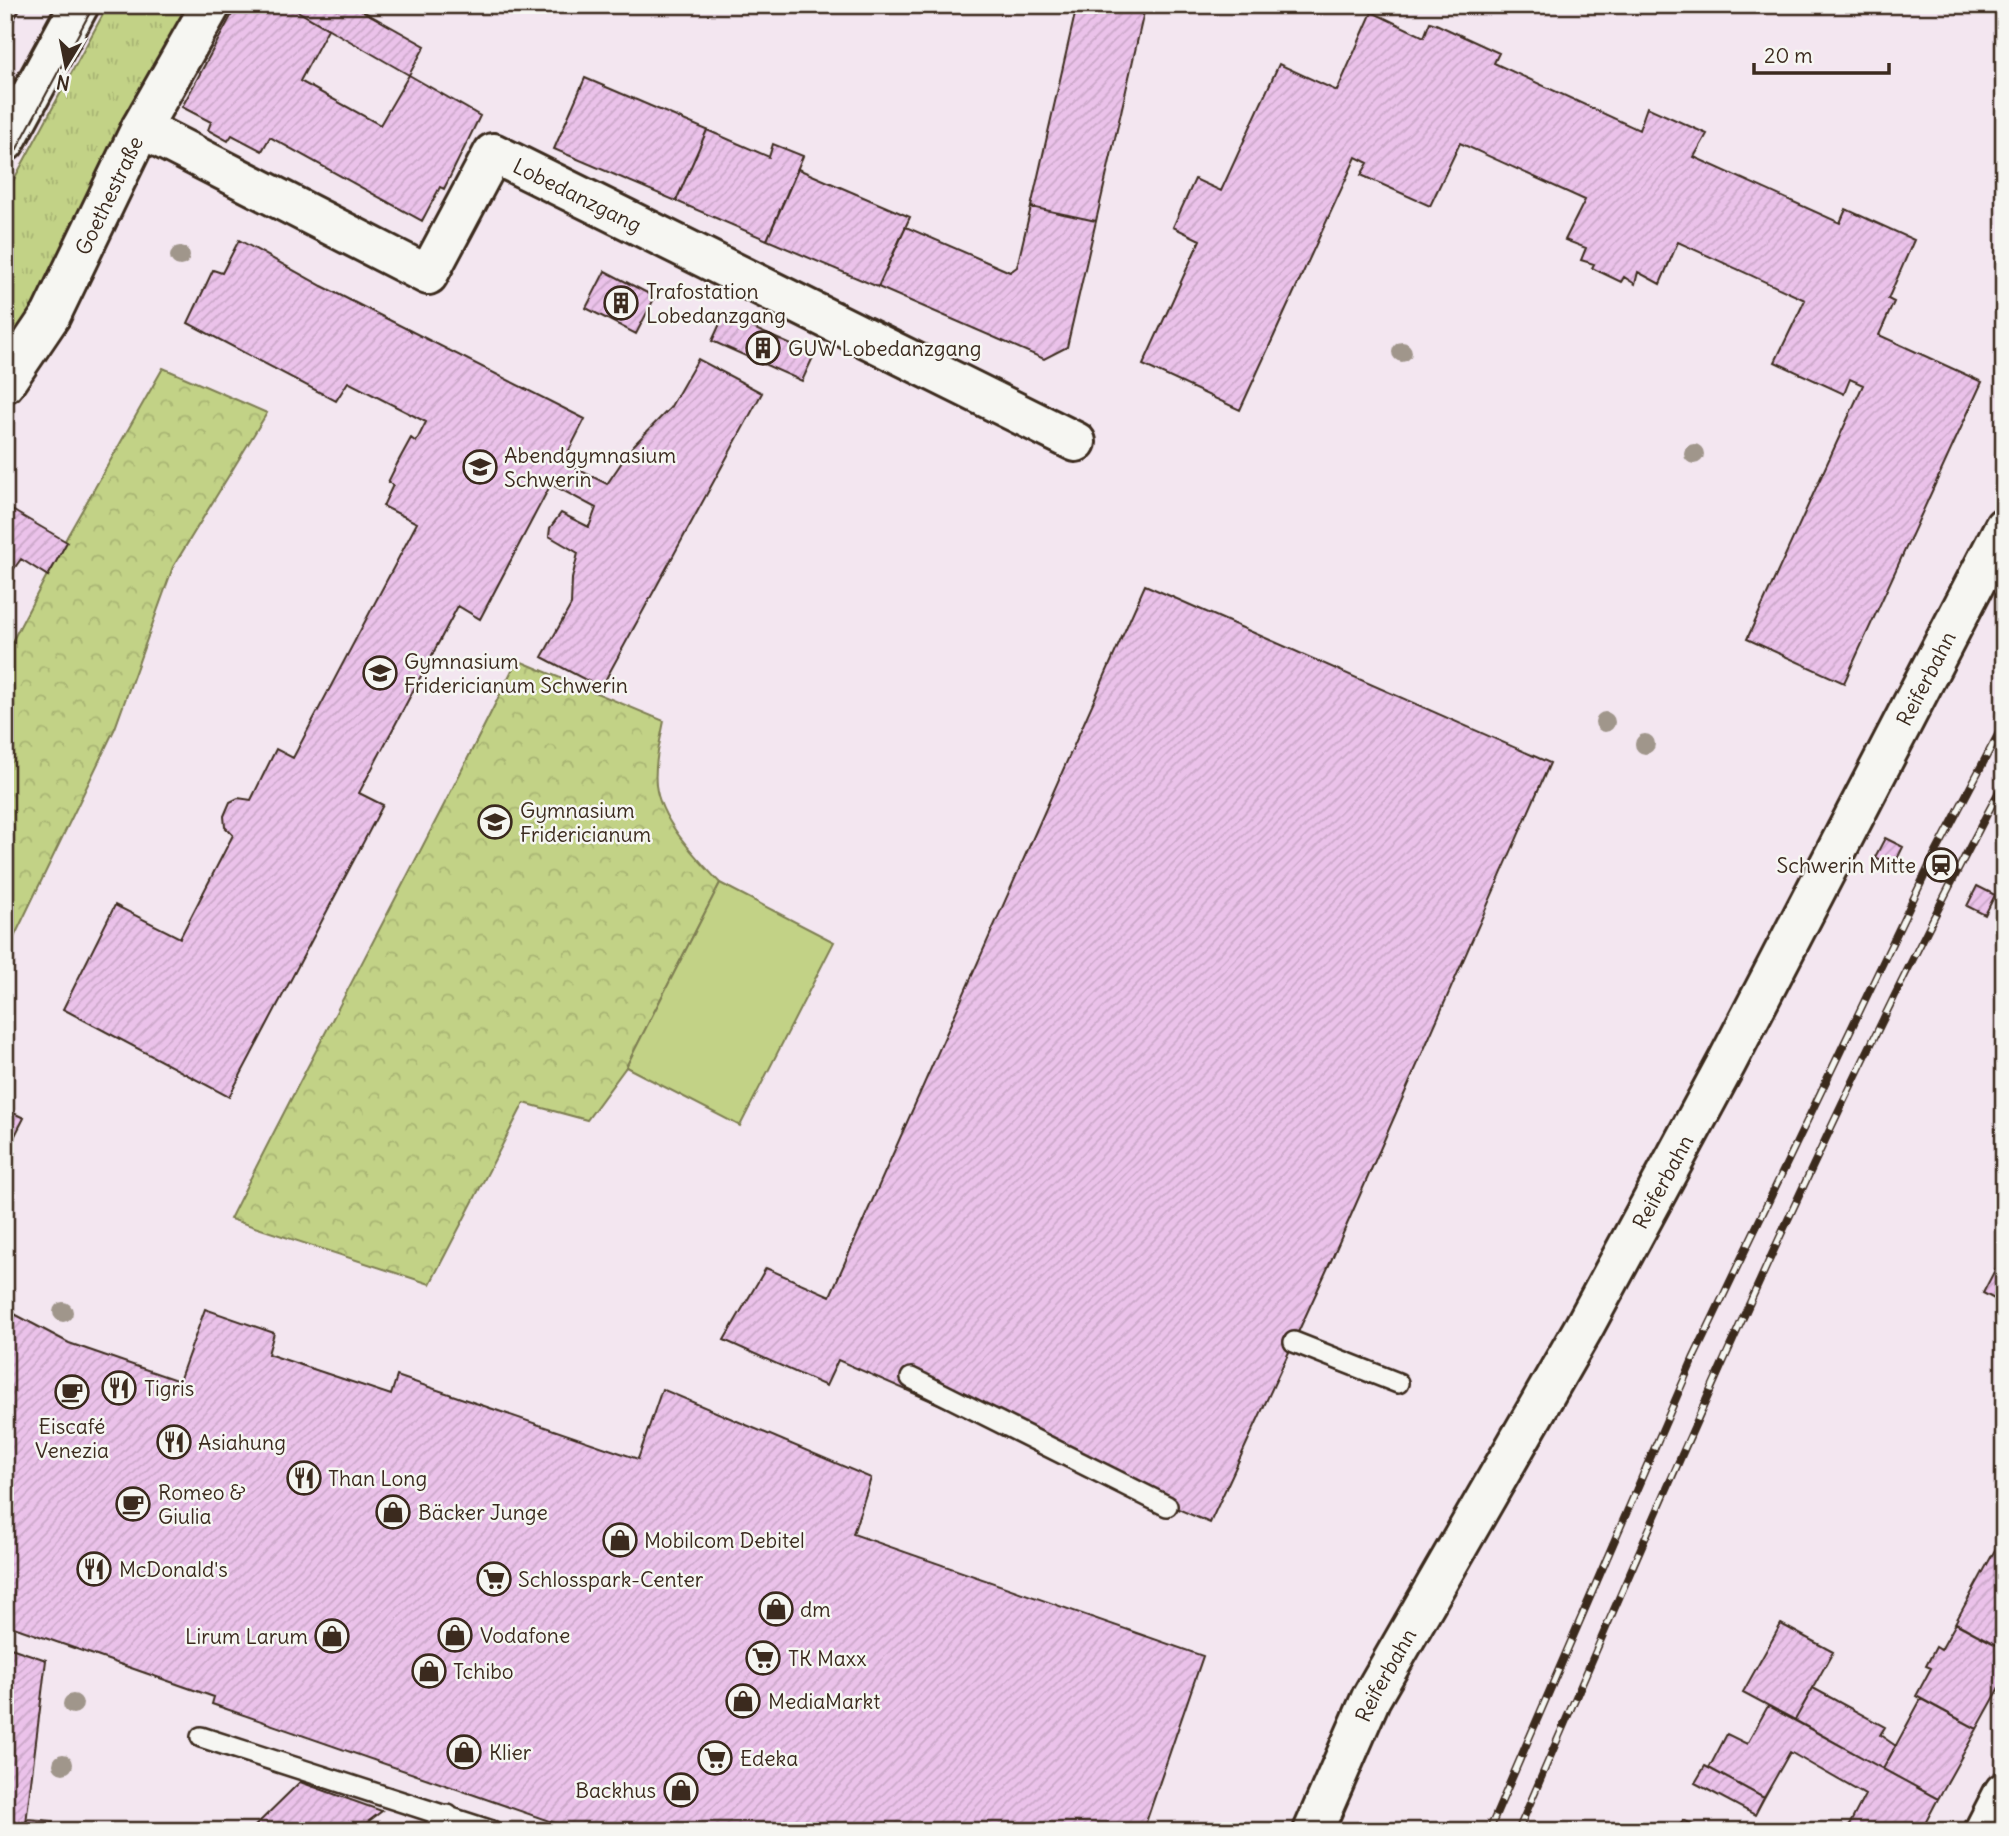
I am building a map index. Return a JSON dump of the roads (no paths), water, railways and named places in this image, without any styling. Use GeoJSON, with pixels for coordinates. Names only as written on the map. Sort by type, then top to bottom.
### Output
{"type":"FeatureCollection","features":[{"type":"Feature","properties":{"kind":"street"},"geometry":{"type":"LineString","coordinates":[[5,142],[79,5]]}},
{"type":"Feature","properties":{"kind":"street","name":"Goethestraße"},"geometry":{"type":"LineString","coordinates":[[5,383],[51,315],[141,128],[211,5]]}},
{"type":"Feature","properties":{"kind":"street","name":"Lobedanzgang"},"geometry":{"type":"LineString","coordinates":[[141,128],[428,275],[492,153],[1076,442]]}},
{"type":"Feature","properties":{"kind":"street","name":"Reiferbahn"},"geometry":{"type":"LineString","coordinates":[[1313,1831],[1371,1698],[1584,1327],[1733,1050],[2004,527]]}},
{"type":"Feature","properties":{"kind":"street"},"geometry":{"type":"LineString","coordinates":[[1984,1831],[2004,1792]]}},
{"type":"Feature","properties":{"kind":"lane"},"geometry":{"type":"LineString","coordinates":[[1294,1342],[1398,1383]]}},
{"type":"Feature","properties":{"kind":"lane"},"geometry":{"type":"LineString","coordinates":[[911,1378],[1167,1506]]}},
{"type":"Feature","properties":{"kind":"lane"},"geometry":{"type":"LineString","coordinates":[[201,1737],[492,1831]]}},
{"type":"Feature","properties":{"kind":"lane"},"geometry":{"type":"LineString","coordinates":[[432,1831],[448,1815]]}},
{"type":"Feature","properties":{"kind":"tram line"},"geometry":{"type":"LineString","coordinates":[[5,101],[57,5]]}},
{"type":"Feature","properties":{"kind":"tram line"},"geometry":{"type":"LineString","coordinates":[[5,171],[94,5]]}},
{"type":"Feature","properties":{"kind":"railway"},"geometry":{"type":"LineString","coordinates":[[1489,1831],[1693,1359],[1932,860],[2004,723]]}},
{"type":"Feature","properties":{"kind":"railway"},"geometry":{"type":"LineString","coordinates":[[1518,1831],[1750,1301],[1873,1040],[2004,782]]}},
{"type":"Feature","properties":{"kind":"place","name":"Trafostation Lobedanzgang"},"geometry":{"type":"Point","coordinates":[621,303]}},
{"type":"Feature","properties":{"kind":"place","name":"GUW Lobedanzgang"},"geometry":{"type":"Point","coordinates":[763,348]}},
{"type":"Feature","properties":{"kind":"place","name":"Abendgymnasium Schwerin"},"geometry":{"type":"Point","coordinates":[480,467]}},
{"type":"Feature","properties":{"kind":"place","name":"Gymnasium Fridericianum Schwerin"},"geometry":{"type":"Point","coordinates":[380,673]}},
{"type":"Feature","properties":{"kind":"place","name":"Gymnasium Fridericianum"},"geometry":{"type":"Point","coordinates":[495,822]}},
{"type":"Feature","properties":{"kind":"place","name":"Schwerin Mitte"},"geometry":{"type":"Point","coordinates":[1941,865]}},
{"type":"Feature","properties":{"kind":"place","name":"Tigris"},"geometry":{"type":"Point","coordinates":[119,1388]}},
{"type":"Feature","properties":{"kind":"place","name":"Eiscafé Venezia"},"geometry":{"type":"Point","coordinates":[72,1392]}},
{"type":"Feature","properties":{"kind":"place","name":"Asiahung"},"geometry":{"type":"Point","coordinates":[174,1442]}},
{"type":"Feature","properties":{"kind":"place","name":"Than Long"},"geometry":{"type":"Point","coordinates":[304,1478]}},
{"type":"Feature","properties":{"kind":"place","name":"Romeo & Giulia"},"geometry":{"type":"Point","coordinates":[133,1504]}},
{"type":"Feature","properties":{"kind":"place","name":"Bäcker Junge"},"geometry":{"type":"Point","coordinates":[393,1512]}},
{"type":"Feature","properties":{"kind":"place","name":"Mobilcom Debitel"},"geometry":{"type":"Point","coordinates":[620,1540]}},
{"type":"Feature","properties":{"kind":"place","name":"McDonald's"},"geometry":{"type":"Point","coordinates":[94,1569]}},
{"type":"Feature","properties":{"kind":"place","name":"Schlosspark-Center"},"geometry":{"type":"Point","coordinates":[494,1579]}},
{"type":"Feature","properties":{"kind":"place","name":"dm"},"geometry":{"type":"Point","coordinates":[776,1609]}},
{"type":"Feature","properties":{"kind":"place","name":"Vodafone"},"geometry":{"type":"Point","coordinates":[455,1635]}},
{"type":"Feature","properties":{"kind":"place","name":"Lirum Larum"},"geometry":{"type":"Point","coordinates":[332,1636]}},
{"type":"Feature","properties":{"kind":"place","name":"TK Maxx"},"geometry":{"type":"Point","coordinates":[763,1658]}},
{"type":"Feature","properties":{"kind":"place","name":"Tchibo"},"geometry":{"type":"Point","coordinates":[429,1671]}},
{"type":"Feature","properties":{"kind":"place","name":"MediaMarkt"},"geometry":{"type":"Point","coordinates":[743,1701]}},
{"type":"Feature","properties":{"kind":"place","name":"Klier"},"geometry":{"type":"Point","coordinates":[464,1752]}},
{"type":"Feature","properties":{"kind":"place","name":"Edeka"},"geometry":{"type":"Point","coordinates":[715,1758]}},
{"type":"Feature","properties":{"kind":"place","name":"Backhus"},"geometry":{"type":"Point","coordinates":[681,1790]}}]}
